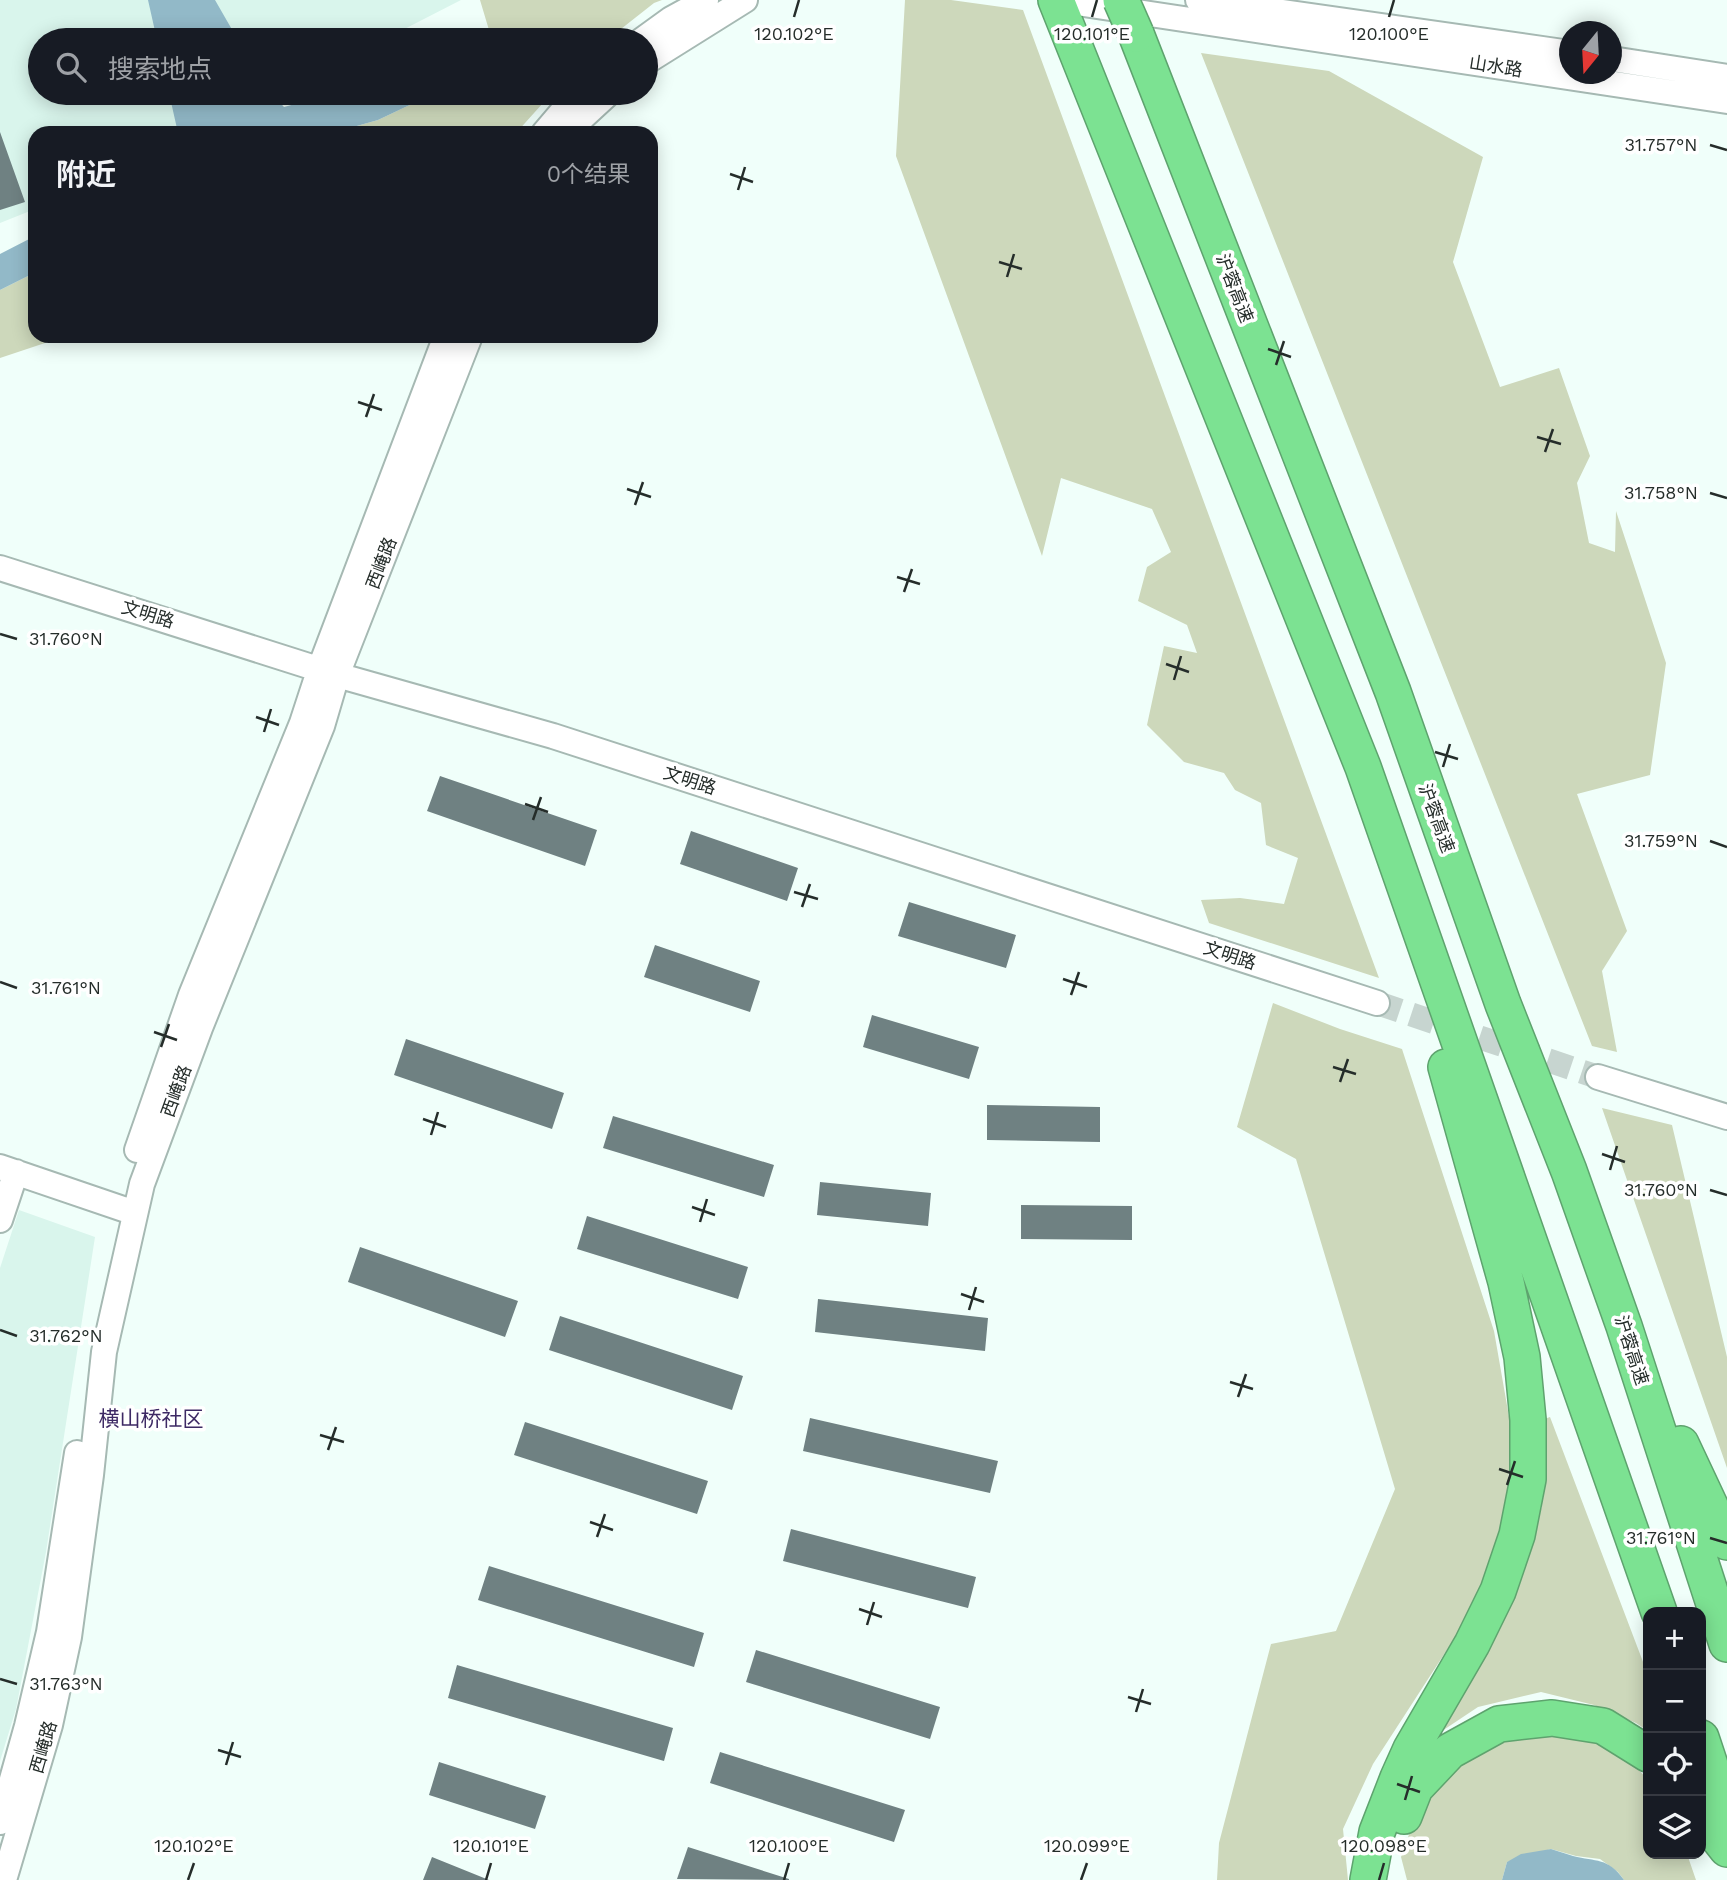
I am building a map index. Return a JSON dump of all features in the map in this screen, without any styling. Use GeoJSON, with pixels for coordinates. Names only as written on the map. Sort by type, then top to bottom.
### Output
{"type":"FeatureCollection","features":[{"type":"Feature","properties":{"kind":"highway"},"geometry":{"type":"LineString","coordinates":[[1056,0],[1363,767],[1657,1607]]}},
{"type":"Feature","properties":{"kind":"highway","name":"沪蓉高速"},"geometry":{"type":"LineString","coordinates":[[1121,0],[1393,692],[1503,1004],[1569,1171],[1624,1326],[1727,1644]]}},
{"type":"Feature","properties":{"kind":"highway"},"geometry":{"type":"LineString","coordinates":[[1363,767],[1506,1282],[1521,1357],[1528,1420],[1528,1479],[1517,1535],[1498,1591],[1472,1644],[1411,1749],[1377,1832],[1368,1880]]}},
{"type":"Feature","properties":{"kind":"highway"},"geometry":{"type":"LineString","coordinates":[[1624,1326],[1727,1542]]}},
{"type":"Feature","properties":{"kind":"highway"},"geometry":{"type":"LineString","coordinates":[[1388,1880],[1395,1837],[1415,1788],[1450,1751],[1499,1724],[1552,1718],[1603,1726],[1643,1751]]}},
{"type":"Feature","properties":{"kind":"highway"},"geometry":{"type":"LineString","coordinates":[[1706,1753],[1727,1816]]}},
{"type":"Feature","properties":{"kind":"highway"},"geometry":{"type":"LineString","coordinates":[[1706,1822],[1727,1849]]}},
{"type":"Feature","properties":{"kind":"street"},"geometry":{"type":"LineString","coordinates":[[658,28],[706,0]]}},
{"type":"Feature","properties":{"kind":"street"},"geometry":{"type":"LineString","coordinates":[[658,54],[745,0]]}},
{"type":"Feature","properties":{"kind":"street","name":"山水路"},"geometry":{"type":"LineString","coordinates":[[1056,0],[1727,100]]}},
{"type":"Feature","properties":{"kind":"street","name":"山水路"},"geometry":{"type":"LineString","coordinates":[[1198,0],[1559,51]]}},
{"type":"Feature","properties":{"kind":"street"},"geometry":{"type":"LineString","coordinates":[[1622,61],[1727,77]]}},
{"type":"Feature","properties":{"kind":"street"},"geometry":{"type":"LineString","coordinates":[[550,126],[568,105]]}},
{"type":"Feature","properties":{"kind":"street"},"geometry":{"type":"LineString","coordinates":[[576,126],[596,105]]}},
{"type":"Feature","properties":{"kind":"street","name":"西崦路"},"geometry":{"type":"LineString","coordinates":[[329,671],[444,343]]}},
{"type":"Feature","properties":{"kind":"street","name":"西崦路"},"geometry":{"type":"LineString","coordinates":[[4,1880],[50,1725],[69,1637],[104,1352],[129,1210],[129,1172],[191,995],[302,723],[329,671],[467,343]]}},
{"type":"Feature","properties":{"kind":"street","name":"文明路"},"geometry":{"type":"LineString","coordinates":[[0,568],[329,671],[566,740],[1377,1003]]}},
{"type":"Feature","properties":{"kind":"street"},"geometry":{"type":"LineString","coordinates":[[1598,1077],[1727,1117]]}},
{"type":"Feature","properties":{"kind":"street"},"geometry":{"type":"LineString","coordinates":[[0,1220],[8,1170],[129,1210]]}},
{"type":"Feature","properties":{"kind":"street","name":"西崦路"},"geometry":{"type":"LineString","coordinates":[[0,1822],[27,1726],[49,1632],[92,1346],[129,1210]]}},
{"type":"Feature","properties":{"kind":"shaded area"},"geometry":{"type":"Polygon","coordinates":[[[0,0],[461,0],[406,28],[28,28],[28,105],[257,105],[216,126],[28,126],[28,212],[0,223],[0,0]]]}},
{"type":"Feature","properties":{"kind":"shaded area"},"geometry":{"type":"Polygon","coordinates":[[[480,0],[662,0],[654,3],[622,28],[488,28],[480,0]]]}},
{"type":"Feature","properties":{"kind":"shaded area"},"geometry":{"type":"Polygon","coordinates":[[[905,0],[951,0],[1023,10],[1379,978],[1209,923],[1201,900],[1240,898],[1284,904],[1298,858],[1266,845],[1261,803],[1235,790],[1224,773],[1184,762],[1147,725],[1164,646],[1197,653],[1187,625],[1138,601],[1147,567],[1171,552],[1152,509],[1061,478],[1042,556],[896,156],[905,0]]]}},
{"type":"Feature","properties":{"kind":"shaded area"},"geometry":{"type":"Polygon","coordinates":[[[1201,53],[1329,71],[1483,157],[1453,262],[1500,387],[1559,368],[1590,456],[1577,483],[1589,543],[1615,552],[1616,511],[1666,663],[1650,775],[1577,794],[1627,931],[1602,971],[1617,1052],[1592,1046],[1201,53]]]}},
{"type":"Feature","properties":{"kind":"shaded area"},"geometry":{"type":"Polygon","coordinates":[[[410,105],[541,105],[522,126],[357,126],[378,120],[410,105]]]}},
{"type":"Feature","properties":{"kind":"shaded area"},"geometry":{"type":"Polygon","coordinates":[[[28,276],[28,343],[45,343],[0,358],[0,290],[28,276]]]}},
{"type":"Feature","properties":{"kind":"shaded area"},"geometry":{"type":"Polygon","coordinates":[[[1273,1003],[1402,1049],[1494,1331],[1512,1434],[1505,1519],[1476,1605],[1373,1764],[1343,1829],[1348,1880],[1217,1880],[1219,1843],[1271,1644],[1336,1631],[1395,1489],[1296,1159],[1237,1127],[1273,1003]]]}},
{"type":"Feature","properties":{"kind":"shaded area"},"geometry":{"type":"Polygon","coordinates":[[[1602,1108],[1672,1125],[1727,1357],[1727,1468],[1602,1108]]]}},
{"type":"Feature","properties":{"kind":"shaded area"},"geometry":{"type":"Polygon","coordinates":[[[19,1210],[95,1237],[46,1552],[16,1709],[0,1761],[0,1268],[19,1210]]]}},
{"type":"Feature","properties":{"kind":"shaded area"},"geometry":{"type":"Polygon","coordinates":[[[1550,1417],[1643,1662],[1643,1728],[1594,1705],[1541,1692],[1478,1707],[1433,1737],[1516,1594],[1542,1506],[1542,1420],[1550,1417]]]}},
{"type":"Feature","properties":{"kind":"shaded area"},"geometry":{"type":"Polygon","coordinates":[[[1561,1734],[1616,1745],[1643,1775],[1643,1859],[1689,1859],[1696,1880],[1624,1880],[1600,1859],[1551,1849],[1507,1862],[1502,1880],[1407,1880],[1401,1857],[1422,1798],[1459,1759],[1504,1736],[1561,1734]]]}},
{"type":"Feature","properties":{"kind":"water"},"geometry":{"type":"Polygon","coordinates":[[[148,0],[215,0],[231,28],[154,28],[148,0]]]}},
{"type":"Feature","properties":{"kind":"water"},"geometry":{"type":"Polygon","coordinates":[[[172,105],[410,105],[378,120],[357,126],[176,126],[172,105]]]}},
{"type":"Feature","properties":{"kind":"water"},"geometry":{"type":"Polygon","coordinates":[[[28,240],[28,276],[0,290],[0,254],[28,240]]]}},
{"type":"Feature","properties":{"kind":"water"},"geometry":{"type":"Polygon","coordinates":[[[1551,1849],[1607,1864],[1624,1880],[1502,1880],[1507,1862],[1521,1854],[1551,1849]]]}},
{"type":"Feature","properties":{"kind":"building"},"geometry":{"type":"Polygon","coordinates":[[[0,132],[25,202],[0,210],[0,132]]]}},
{"type":"Feature","properties":{"kind":"building"},"geometry":{"type":"Polygon","coordinates":[[[440,776],[597,830],[585,866],[427,811],[440,776]]]}},
{"type":"Feature","properties":{"kind":"building"},"geometry":{"type":"Polygon","coordinates":[[[691,831],[798,868],[787,901],[680,864],[691,831]]]}},
{"type":"Feature","properties":{"kind":"building"},"geometry":{"type":"Polygon","coordinates":[[[909,902],[1016,935],[1006,968],[898,936],[909,902]]]}},
{"type":"Feature","properties":{"kind":"building"},"geometry":{"type":"Polygon","coordinates":[[[655,945],[760,981],[750,1012],[644,977],[655,945]]]}},
{"type":"Feature","properties":{"kind":"building"},"geometry":{"type":"Polygon","coordinates":[[[872,1015],[979,1047],[969,1079],[863,1047],[872,1015]]]}},
{"type":"Feature","properties":{"kind":"building"},"geometry":{"type":"Polygon","coordinates":[[[406,1039],[564,1093],[552,1129],[394,1075],[406,1039]]]}},
{"type":"Feature","properties":{"kind":"building"},"geometry":{"type":"Polygon","coordinates":[[[987,1105],[1100,1107],[1100,1142],[987,1140],[987,1105]]]}},
{"type":"Feature","properties":{"kind":"building"},"geometry":{"type":"Polygon","coordinates":[[[613,1116],[774,1165],[764,1197],[603,1148],[613,1116]]]}},
{"type":"Feature","properties":{"kind":"building"},"geometry":{"type":"Polygon","coordinates":[[[820,1182],[931,1193],[928,1226],[817,1215],[820,1182]]]}},
{"type":"Feature","properties":{"kind":"building"},"geometry":{"type":"Polygon","coordinates":[[[1021,1205],[1132,1206],[1132,1240],[1021,1239],[1021,1205]]]}},
{"type":"Feature","properties":{"kind":"building"},"geometry":{"type":"Polygon","coordinates":[[[587,1216],[748,1267],[738,1299],[577,1249],[587,1216]]]}},
{"type":"Feature","properties":{"kind":"building"},"geometry":{"type":"Polygon","coordinates":[[[360,1247],[518,1301],[505,1337],[348,1282],[360,1247]]]}},
{"type":"Feature","properties":{"kind":"building"},"geometry":{"type":"Polygon","coordinates":[[[818,1299],[988,1318],[985,1351],[815,1332],[818,1299]]]}},
{"type":"Feature","properties":{"kind":"building"},"geometry":{"type":"Polygon","coordinates":[[[560,1316],[743,1376],[732,1410],[549,1350],[560,1316]]]}},
{"type":"Feature","properties":{"kind":"building"},"geometry":{"type":"Polygon","coordinates":[[[810,1418],[998,1461],[990,1493],[803,1451],[810,1418]]]}},
{"type":"Feature","properties":{"kind":"building"},"geometry":{"type":"Polygon","coordinates":[[[525,1422],[708,1481],[697,1514],[514,1455],[525,1422]]]}},
{"type":"Feature","properties":{"kind":"building"},"geometry":{"type":"Polygon","coordinates":[[[791,1529],[976,1577],[968,1608],[783,1561],[791,1529]]]}},
{"type":"Feature","properties":{"kind":"building"},"geometry":{"type":"Polygon","coordinates":[[[489,1566],[704,1633],[694,1667],[478,1600],[489,1566]]]}},
{"type":"Feature","properties":{"kind":"building"},"geometry":{"type":"Polygon","coordinates":[[[756,1650],[940,1707],[930,1739],[746,1682],[756,1650]]]}},
{"type":"Feature","properties":{"kind":"building"},"geometry":{"type":"Polygon","coordinates":[[[457,1665],[673,1728],[664,1761],[448,1698],[457,1665]]]}},
{"type":"Feature","properties":{"kind":"building"},"geometry":{"type":"Polygon","coordinates":[[[720,1752],[905,1810],[894,1842],[710,1783],[720,1752]]]}},
{"type":"Feature","properties":{"kind":"building"},"geometry":{"type":"Polygon","coordinates":[[[439,1762],[546,1796],[535,1829],[429,1795],[439,1762]]]}},
{"type":"Feature","properties":{"kind":"building"},"geometry":{"type":"Polygon","coordinates":[[[688,1847],[789,1879],[789,1880],[677,1879],[688,1847]]]}},
{"type":"Feature","properties":{"kind":"building"},"geometry":{"type":"Polygon","coordinates":[[[432,1857],[489,1880],[423,1880],[432,1857]]]}},
{"type":"Feature","properties":{"kind":"tunnel"},"geometry":{"type":"LineString","coordinates":[[1377,1003],[1598,1077]]}},
{"type":"Feature","properties":{"kind":"district","name":"横山桥社区"},"geometry":{"type":"Point","coordinates":[151,1418]}}]}
